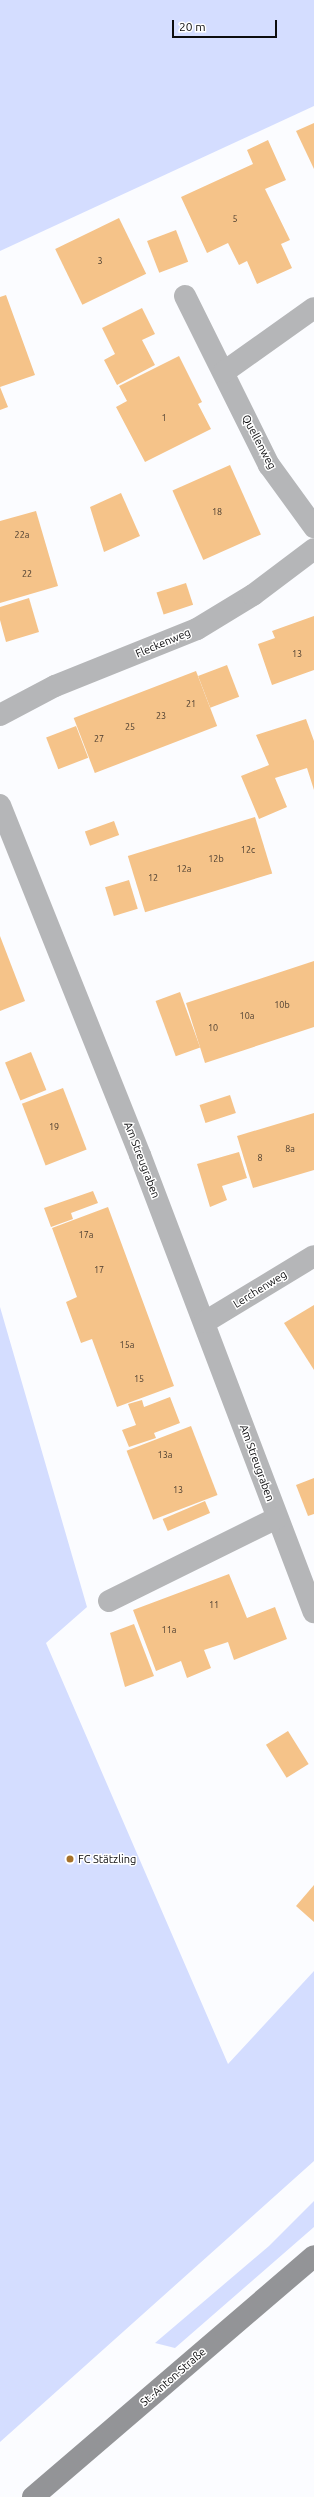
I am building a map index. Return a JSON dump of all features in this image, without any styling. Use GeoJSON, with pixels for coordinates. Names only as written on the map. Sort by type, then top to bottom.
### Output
{"type":"FeatureCollection","features":[{"type":"Feature","properties":{"kind":"street","name":"Quellenweg"},"geometry":{"type":"LineString","coordinates":[[184,296],[224,372],[269,465],[314,527]]}},
{"type":"Feature","properties":{"kind":"street"},"geometry":{"type":"LineString","coordinates":[[224,372],[314,308]]}},
{"type":"Feature","properties":{"kind":"street","name":"Fleckenweg"},"geometry":{"type":"LineString","coordinates":[[0,715],[55,686],[197,629],[253,595],[314,549]]}},
{"type":"Feature","properties":{"kind":"street","name":"Am Streugraben"},"geometry":{"type":"LineString","coordinates":[[0,805],[205,1322],[277,1518],[314,1612]]}},
{"type":"Feature","properties":{"kind":"street","name":"Lerchenweg"},"geometry":{"type":"LineString","coordinates":[[205,1322],[314,1256]]}},
{"type":"Feature","properties":{"kind":"street"},"geometry":{"type":"LineString","coordinates":[[109,1601],[277,1518]]}},
{"type":"Feature","properties":{"kind":"street","name":"St.-Anton-Straße"},"geometry":{"type":"LineString","coordinates":[[33,2497],[314,2256]]}},
{"type":"Feature","properties":{"kind":"shaded area"},"geometry":{"type":"Polygon","coordinates":[[[0,0],[314,0],[314,106],[0,251],[0,0]]]}},
{"type":"Feature","properties":{"kind":"shaded area","name":"FC Stätzling"},"geometry":{"type":"Polygon","coordinates":[[[0,1307],[87,1607],[46,1643],[228,2064],[314,1971],[314,2161],[0,2442],[0,1307]]]}},
{"type":"Feature","properties":{"kind":"shaded area"},"geometry":{"type":"Polygon","coordinates":[[[314,2201],[314,2227],[175,2348],[155,2343],[269,2246],[314,2201]]]}},
{"type":"Feature","properties":{"kind":"building"},"geometry":{"type":"Polygon","coordinates":[[[314,123],[314,169],[296,131],[314,123]]]}},
{"type":"Feature","properties":{"kind":"building"},"geometry":{"type":"Polygon","coordinates":[[[268,140],[286,180],[265,189],[290,240],[281,244],[292,268],[257,284],[247,261],[239,265],[228,243],[207,253],[181,197],[253,164],[247,150],[268,140]]]}},
{"type":"Feature","properties":{"kind":"building"},"geometry":{"type":"Polygon","coordinates":[[[119,218],[146,274],[82,305],[55,249],[119,218]]]}},
{"type":"Feature","properties":{"kind":"building"},"geometry":{"type":"Polygon","coordinates":[[[176,230],[188,262],[159,273],[147,241],[176,230]]]}},
{"type":"Feature","properties":{"kind":"building"},"geometry":{"type":"Polygon","coordinates":[[[6,295],[35,375],[0,387],[0,297],[6,295]]]}},
{"type":"Feature","properties":{"kind":"building"},"geometry":{"type":"Polygon","coordinates":[[[142,308],[155,334],[142,340],[155,365],[117,385],[104,360],[115,354],[102,328],[142,308]]]}},
{"type":"Feature","properties":{"kind":"building"},"geometry":{"type":"Polygon","coordinates":[[[179,356],[202,402],[198,404],[211,429],[145,462],[116,407],[127,401],[119,386],[179,356]]]}},
{"type":"Feature","properties":{"kind":"building"},"geometry":{"type":"Polygon","coordinates":[[[0,387],[8,407],[0,410],[0,387]]]}},
{"type":"Feature","properties":{"kind":"building"},"geometry":{"type":"Polygon","coordinates":[[[230,465],[261,534],[203,560],[172,491],[230,465]]]}},
{"type":"Feature","properties":{"kind":"building"},"geometry":{"type":"Polygon","coordinates":[[[121,493],[140,536],[104,552],[90,507],[121,493]]]}},
{"type":"Feature","properties":{"kind":"building"},"geometry":{"type":"Polygon","coordinates":[[[36,511],[58,586],[0,603],[0,521],[36,511]]]}},
{"type":"Feature","properties":{"kind":"building"},"geometry":{"type":"Polygon","coordinates":[[[186,583],[193,605],[164,614],[157,593],[186,583]]]}},
{"type":"Feature","properties":{"kind":"building"},"geometry":{"type":"Polygon","coordinates":[[[29,598],[39,632],[6,642],[0,620],[0,607],[29,598]]]}},
{"type":"Feature","properties":{"kind":"building"},"geometry":{"type":"Polygon","coordinates":[[[314,616],[314,670],[272,685],[258,644],[275,638],[272,631],[314,616]]]}},
{"type":"Feature","properties":{"kind":"building"},"geometry":{"type":"Polygon","coordinates":[[[227,665],[239,697],[210,708],[198,676],[227,665]]]}},
{"type":"Feature","properties":{"kind":"building"},"geometry":{"type":"Polygon","coordinates":[[[196,671],[217,726],[95,773],[74,718],[196,671]]]}},
{"type":"Feature","properties":{"kind":"building"},"geometry":{"type":"Polygon","coordinates":[[[306,719],[314,741],[314,790],[307,768],[275,778],[287,807],[259,819],[241,776],[269,765],[256,735],[306,719]]]}},
{"type":"Feature","properties":{"kind":"building"},"geometry":{"type":"Polygon","coordinates":[[[76,726],[88,758],[58,769],[46,737],[76,726]]]}},
{"type":"Feature","properties":{"kind":"building"},"geometry":{"type":"Polygon","coordinates":[[[255,817],[272,873],[145,912],[128,856],[255,817]]]}},
{"type":"Feature","properties":{"kind":"building"},"geometry":{"type":"Polygon","coordinates":[[[114,821],[119,835],[90,846],[85,832],[114,821]]]}},
{"type":"Feature","properties":{"kind":"building"},"geometry":{"type":"Polygon","coordinates":[[[129,880],[138,909],[114,916],[105,887],[129,880]]]}},
{"type":"Feature","properties":{"kind":"building"},"geometry":{"type":"Polygon","coordinates":[[[0,936],[25,1001],[0,1011],[0,936]]]}},
{"type":"Feature","properties":{"kind":"building"},"geometry":{"type":"Polygon","coordinates":[[[314,961],[314,1027],[205,1063],[186,1003],[314,961]]]}},
{"type":"Feature","properties":{"kind":"building"},"geometry":{"type":"Polygon","coordinates":[[[180,992],[200,1047],[176,1056],[156,1001],[180,992]]]}},
{"type":"Feature","properties":{"kind":"building"},"geometry":{"type":"Polygon","coordinates":[[[31,1052],[46,1090],[20,1101],[5,1062],[31,1052]]]}},
{"type":"Feature","properties":{"kind":"building"},"geometry":{"type":"Polygon","coordinates":[[[63,1088],[87,1150],[46,1165],[22,1104],[63,1088]]]}},
{"type":"Feature","properties":{"kind":"building"},"geometry":{"type":"Polygon","coordinates":[[[230,1095],[236,1113],[205,1123],[200,1105],[230,1095]]]}},
{"type":"Feature","properties":{"kind":"building"},"geometry":{"type":"Polygon","coordinates":[[[314,1113],[314,1170],[253,1188],[237,1136],[314,1113]]]}},
{"type":"Feature","properties":{"kind":"building"},"geometry":{"type":"Polygon","coordinates":[[[239,1152],[247,1178],[222,1186],[227,1200],[210,1207],[197,1164],[239,1152]]]}},
{"type":"Feature","properties":{"kind":"building"},"geometry":{"type":"Polygon","coordinates":[[[93,1191],[98,1203],[71,1213],[73,1219],[51,1227],[44,1208],[93,1191]]]}},
{"type":"Feature","properties":{"kind":"building"},"geometry":{"type":"Polygon","coordinates":[[[108,1207],[174,1386],[117,1407],[92,1339],[81,1343],[66,1302],[77,1297],[52,1228],[108,1207]]]}},
{"type":"Feature","properties":{"kind":"building"},"geometry":{"type":"Polygon","coordinates":[[[314,1305],[314,1370],[284,1323],[314,1305]]]}},
{"type":"Feature","properties":{"kind":"building"},"geometry":{"type":"Polygon","coordinates":[[[170,1397],[180,1423],[154,1433],[156,1438],[129,1447],[122,1430],[136,1425],[128,1404],[142,1400],[144,1407],[170,1397]]]}},
{"type":"Feature","properties":{"kind":"building"},"geometry":{"type":"Polygon","coordinates":[[[191,1426],[218,1495],[153,1520],[127,1451],[191,1426]]]}},
{"type":"Feature","properties":{"kind":"building"},"geometry":{"type":"Polygon","coordinates":[[[314,1478],[314,1514],[308,1516],[296,1485],[314,1478]]]}},
{"type":"Feature","properties":{"kind":"building"},"geometry":{"type":"Polygon","coordinates":[[[205,1501],[210,1513],[168,1531],[163,1519],[205,1501]]]}},
{"type":"Feature","properties":{"kind":"building"},"geometry":{"type":"Polygon","coordinates":[[[229,1574],[247,1618],[275,1607],[287,1639],[234,1660],[228,1642],[204,1650],[211,1668],[187,1678],[181,1661],[156,1671],[133,1610],[229,1574]]]}},
{"type":"Feature","properties":{"kind":"building"},"geometry":{"type":"Polygon","coordinates":[[[134,1624],[154,1676],[125,1687],[110,1633],[134,1624]]]}},
{"type":"Feature","properties":{"kind":"building"},"geometry":{"type":"Polygon","coordinates":[[[288,1731],[309,1764],[287,1778],[266,1745],[288,1731]]]}},
{"type":"Feature","properties":{"kind":"building"},"geometry":{"type":"Polygon","coordinates":[[[314,1885],[314,1922],[296,1906],[314,1885]]]}},
{"type":"Feature","properties":{"kind":"place","name":"FC Stätzling"},"geometry":{"type":"Point","coordinates":[70,1859]}}]}
